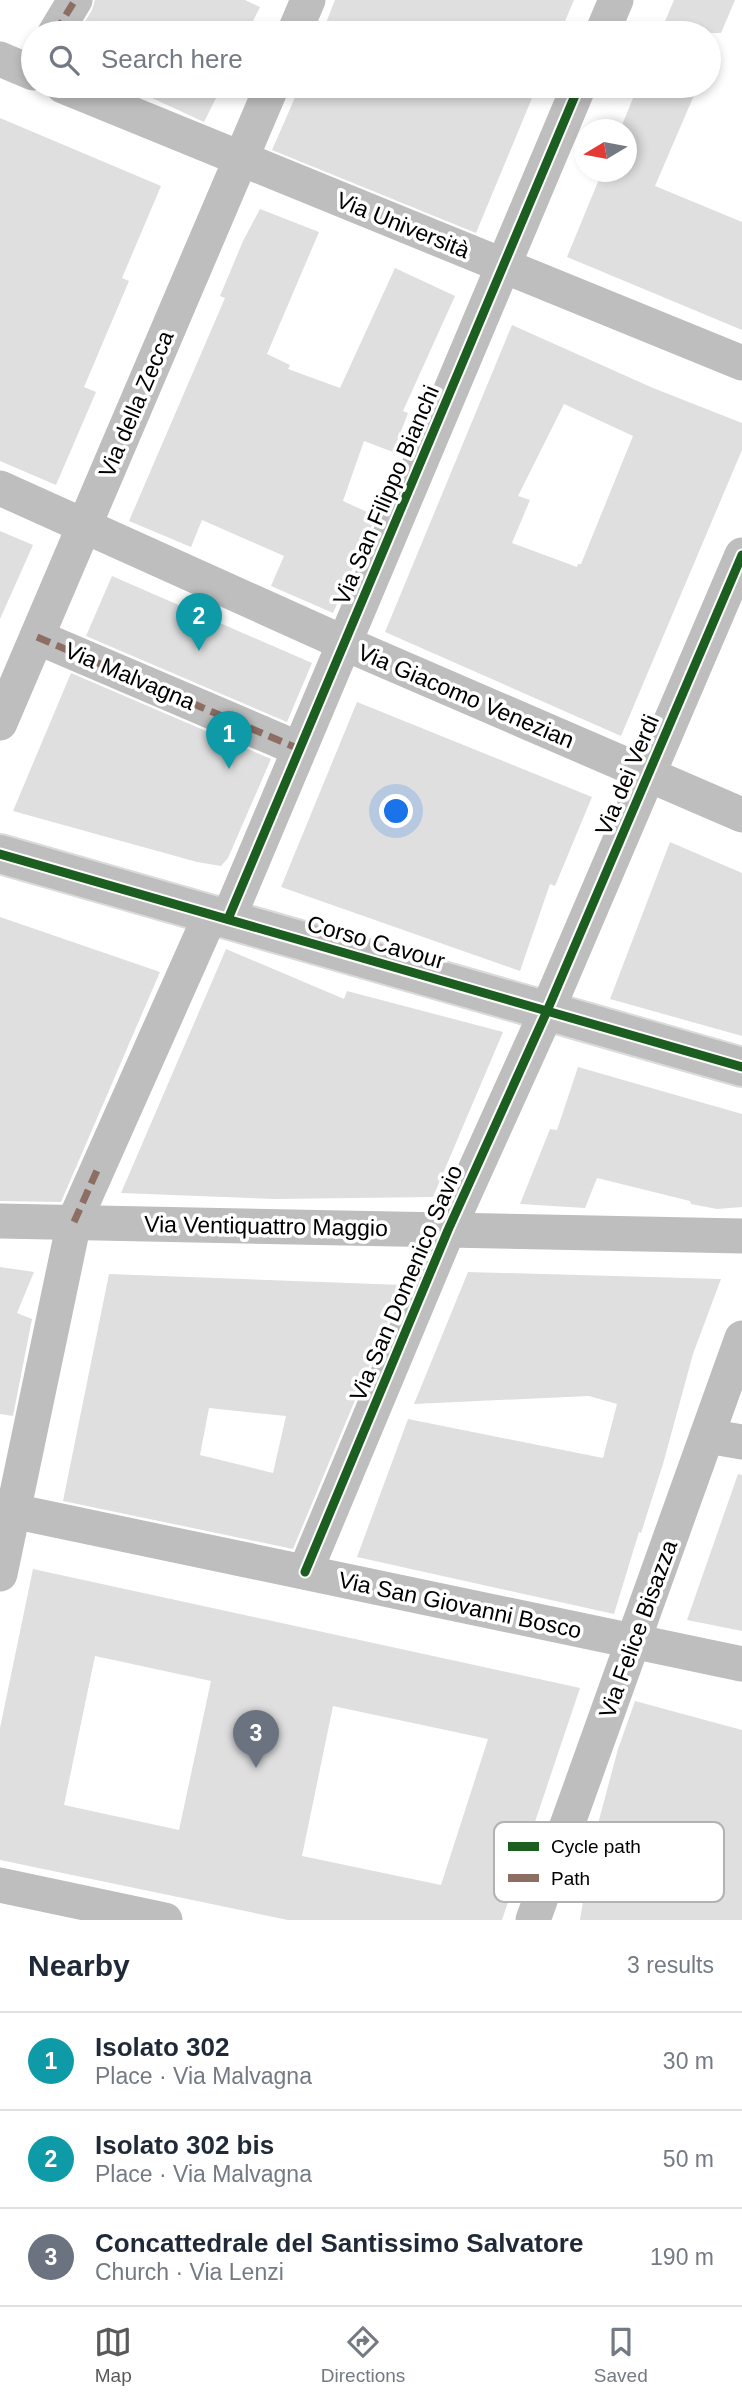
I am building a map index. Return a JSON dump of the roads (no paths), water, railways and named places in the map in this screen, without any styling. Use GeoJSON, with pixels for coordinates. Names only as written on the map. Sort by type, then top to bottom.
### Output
{"type":"FeatureCollection","features":[{"type":"Feature","properties":{"kind":"main road","name":"Corso Cavour"},"geometry":{"type":"LineString","coordinates":[[0,853],[742,1067]]}},
{"type":"Feature","properties":{"kind":"street"},"geometry":{"type":"LineString","coordinates":[[62,21],[75,0]]}},
{"type":"Feature","properties":{"kind":"street"},"geometry":{"type":"LineString","coordinates":[[299,21],[308,0]]}},
{"type":"Feature","properties":{"kind":"street"},"geometry":{"type":"LineString","coordinates":[[607,21],[616,0]]}},
{"type":"Feature","properties":{"kind":"street","name":"Via Università"},"geometry":{"type":"LineString","coordinates":[[0,59],[21,68]]}},
{"type":"Feature","properties":{"kind":"street","name":"Via Università"},"geometry":{"type":"LineString","coordinates":[[93,98],[742,363]]}},
{"type":"Feature","properties":{"kind":"street","name":"Via della Zecca"},"geometry":{"type":"LineString","coordinates":[[0,723],[267,98]]}},
{"type":"Feature","properties":{"kind":"street","name":"Via San Filippo Bianchi"},"geometry":{"type":"LineString","coordinates":[[0,1574],[74,1222],[299,749],[574,98]]}},
{"type":"Feature","properties":{"kind":"street","name":"Via Giacomo Venezian"},"geometry":{"type":"LineString","coordinates":[[0,488],[344,643],[742,815]]}},
{"type":"Feature","properties":{"kind":"street","name":"Via dei Verdi"},"geometry":{"type":"LineString","coordinates":[[547,1011],[742,555]]}},
{"type":"Feature","properties":{"kind":"street","name":"Via Malvagna"},"geometry":{"type":"LineString","coordinates":[[37,637],[299,749]]}},
{"type":"Feature","properties":{"kind":"street","name":"Via San Domenico Savio"},"geometry":{"type":"LineString","coordinates":[[305,1572],[448,1230],[547,1011]]}},
{"type":"Feature","properties":{"kind":"street","name":"Via Ventiquattro Maggio"},"geometry":{"type":"LineString","coordinates":[[0,1221],[742,1236]]}},
{"type":"Feature","properties":{"kind":"street","name":"Via Felice Bisazza"},"geometry":{"type":"LineString","coordinates":[[568,1822],[742,1338]]}},
{"type":"Feature","properties":{"kind":"street"},"geometry":{"type":"LineString","coordinates":[[707,1436],[742,1443]]}},
{"type":"Feature","properties":{"kind":"street","name":"Via San Giovanni Bosco"},"geometry":{"type":"LineString","coordinates":[[13,1511],[742,1664]]}},
{"type":"Feature","properties":{"kind":"street"},"geometry":{"type":"LineString","coordinates":[[0,1885],[165,1920]]}},
{"type":"Feature","properties":{"kind":"street","name":"Via Felice Bisazza"},"geometry":{"type":"LineString","coordinates":[[533,1920],[539,1902]]}},
{"type":"Feature","properties":{"kind":"place","name":"Isolato 302 bis"},"geometry":{"type":"Point","coordinates":[199,651]}},
{"type":"Feature","properties":{"kind":"place","name":"Isolato 302"},"geometry":{"type":"Point","coordinates":[229,769]}},
{"type":"Feature","properties":{"kind":"place","name":"Concattedrale del Santissimo Salvatore"},"geometry":{"type":"Point","coordinates":[256,1768]}}]}
